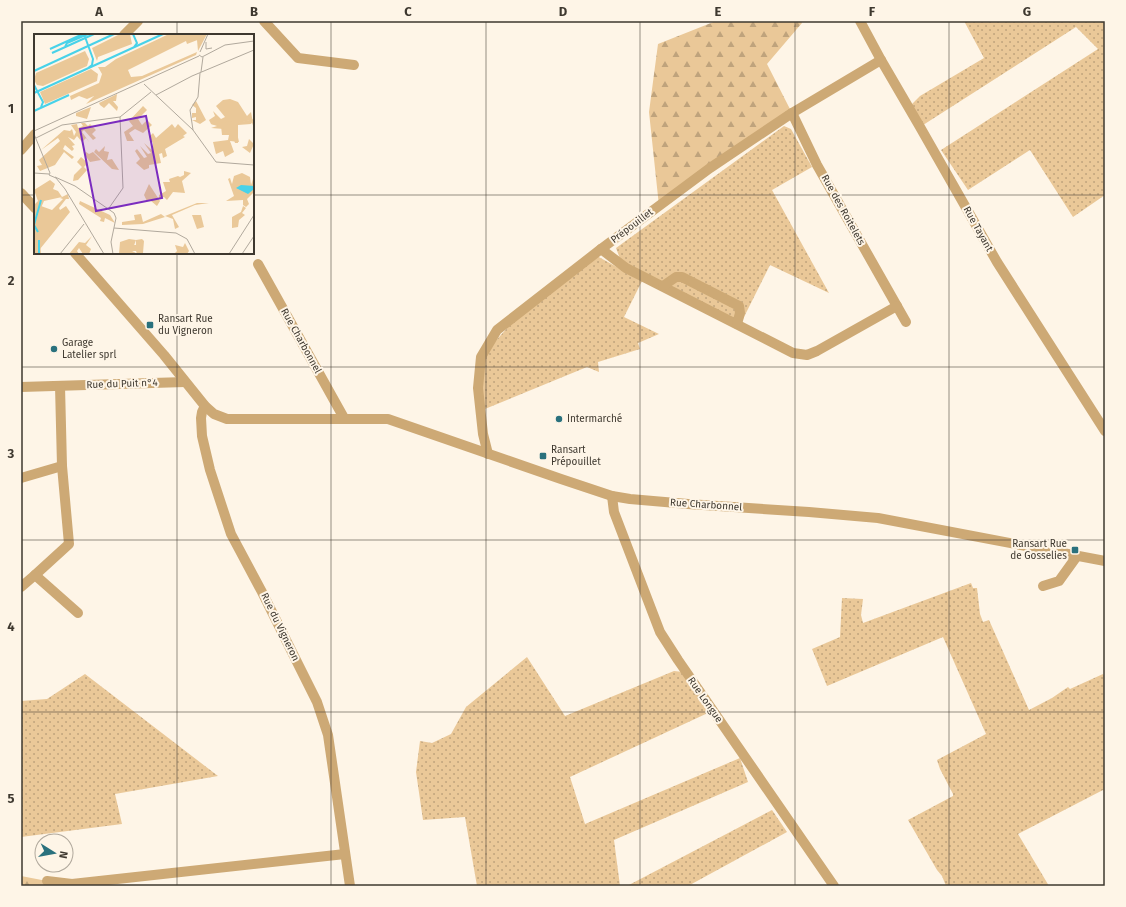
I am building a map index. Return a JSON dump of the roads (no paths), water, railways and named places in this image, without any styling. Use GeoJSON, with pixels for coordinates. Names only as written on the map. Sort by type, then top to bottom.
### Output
{"type":"FeatureCollection","features":[{"type":"Feature","properties":{"kind":"street"},"geometry":{"type":"LineString","coordinates":[[125,34],[138,21]]}},
{"type":"Feature","properties":{"kind":"street"},"geometry":{"type":"LineString","coordinates":[[264,21],[298,58],[354,66]]}},
{"type":"Feature","properties":{"kind":"street","name":"Rue Tayant"},"geometry":{"type":"LineString","coordinates":[[860,21],[997,262],[1105,431]]}},
{"type":"Feature","properties":{"kind":"street","name":"Prépouillet"},"geometry":{"type":"LineString","coordinates":[[488,454],[482,434],[478,388],[482,357],[497,330],[710,168],[792,113],[881,60]]}},
{"type":"Feature","properties":{"kind":"street","name":"Rue des Roitelets"},"geometry":{"type":"LineString","coordinates":[[792,113],[817,165],[906,322]]}},
{"type":"Feature","properties":{"kind":"street"},"geometry":{"type":"LineString","coordinates":[[21,150],[34,135]]}},
{"type":"Feature","properties":{"kind":"street"},"geometry":{"type":"LineString","coordinates":[[21,193],[34,207]]}},
{"type":"Feature","properties":{"kind":"street"},"geometry":{"type":"LineString","coordinates":[[602,249],[626,268],[793,353],[807,354],[817,351],[897,306]]}},
{"type":"Feature","properties":{"kind":"street","name":"Rue Charbonnel"},"geometry":{"type":"LineString","coordinates":[[76,254],[164,355],[205,406],[214,414],[228,419],[388,419],[612,496],[681,504],[878,518],[1105,561]]}},
{"type":"Feature","properties":{"kind":"street","name":"Rue Charbonnel"},"geometry":{"type":"LineString","coordinates":[[258,264],[344,418]]}},
{"type":"Feature","properties":{"kind":"street"},"geometry":{"type":"LineString","coordinates":[[663,286],[676,277],[682,277],[738,306],[740,313],[738,324]]}},
{"type":"Feature","properties":{"kind":"street","name":"Rue du Puit n°4"},"geometry":{"type":"LineString","coordinates":[[21,387],[185,382]]}},
{"type":"Feature","properties":{"kind":"street"},"geometry":{"type":"LineString","coordinates":[[21,587],[69,544],[62,466],[60,386]]}},
{"type":"Feature","properties":{"kind":"street","name":"Rue du Vigneron"},"geometry":{"type":"LineString","coordinates":[[205,406],[201,418],[202,436],[210,470],[231,534],[317,702],[328,735],[350,886]]}},
{"type":"Feature","properties":{"kind":"street"},"geometry":{"type":"LineString","coordinates":[[21,478],[62,466]]}},
{"type":"Feature","properties":{"kind":"street","name":"Rue Longue"},"geometry":{"type":"LineString","coordinates":[[612,496],[614,512],[660,632],[834,886]]}},
{"type":"Feature","properties":{"kind":"street"},"geometry":{"type":"LineString","coordinates":[[1043,586],[1059,581],[1077,556]]}},
{"type":"Feature","properties":{"kind":"street"},"geometry":{"type":"LineString","coordinates":[[35,575],[78,612]]}},
{"type":"Feature","properties":{"kind":"street"},"geometry":{"type":"LineString","coordinates":[[47,881],[72,884],[345,854]]}},
{"type":"Feature","properties":{"kind":"place","name":"Ransart Rue du Vigneron"},"geometry":{"type":"Point","coordinates":[150,325]}},
{"type":"Feature","properties":{"kind":"place","name":"Garage Latelier sprl"},"geometry":{"type":"Point","coordinates":[54,349]}},
{"type":"Feature","properties":{"kind":"place","name":"Intermarché"},"geometry":{"type":"Point","coordinates":[559,419]}},
{"type":"Feature","properties":{"kind":"place","name":"Ransart Prépouillet"},"geometry":{"type":"Point","coordinates":[543,456]}},
{"type":"Feature","properties":{"kind":"place","name":"Ransart Rue de Gosselies"},"geometry":{"type":"Point","coordinates":[1075,550]}}]}
